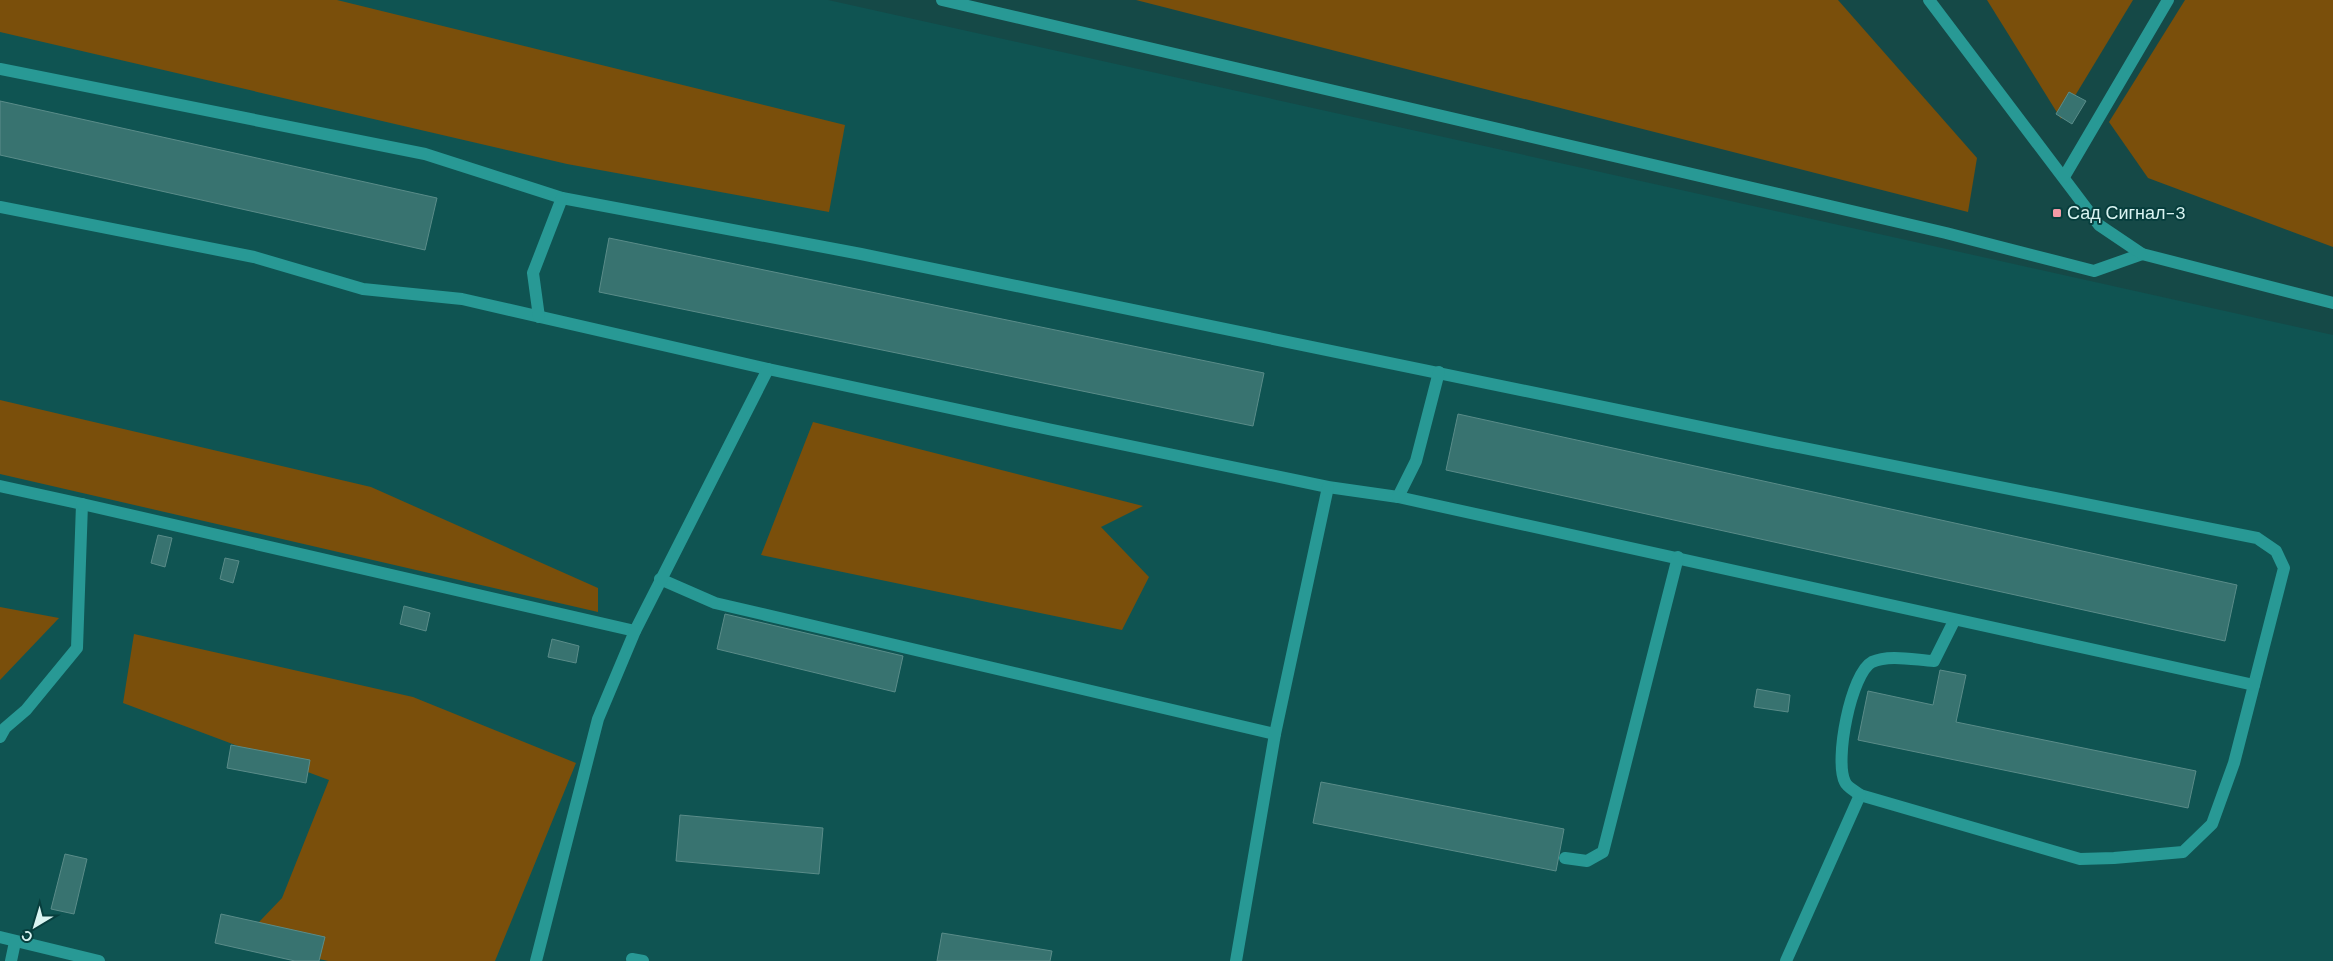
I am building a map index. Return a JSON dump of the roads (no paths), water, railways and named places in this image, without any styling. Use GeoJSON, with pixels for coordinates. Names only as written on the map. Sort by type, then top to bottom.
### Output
{"type":"FeatureCollection","features":[{"type":"Feature","properties":{"kind":"street"},"geometry":{"type":"LineString","coordinates":[[942,0],[1936,231],[2094,271],[2142,254]]}},
{"type":"Feature","properties":{"kind":"street"},"geometry":{"type":"LineString","coordinates":[[1929,0],[2099,225],[2142,254],[2333,302]]}},
{"type":"Feature","properties":{"kind":"street"},"geometry":{"type":"LineString","coordinates":[[2064,177],[2168,0]]}},
{"type":"Feature","properties":{"kind":"street"},"geometry":{"type":"LineString","coordinates":[[0,69],[425,154],[562,198],[871,256],[2257,538],[2276,550],[2284,568],[2234,762],[2212,824],[2183,852],[2080,859],[1860,795],[1845,782],[1840,752],[1856,681],[1871,663],[1885,658],[1934,661],[1954,621]]}},
{"type":"Feature","properties":{"kind":"street"},"geometry":{"type":"LineString","coordinates":[[539,317],[533,273],[562,198]]}},
{"type":"Feature","properties":{"kind":"street"},"geometry":{"type":"LineString","coordinates":[[0,207],[254,257],[363,289],[462,299],[768,369],[1328,488],[1398,497],[1678,557],[1954,621],[2254,685]]}},
{"type":"Feature","properties":{"kind":"street"},"geometry":{"type":"LineString","coordinates":[[536,961],[598,719],[635,631],[660,579],[768,369]]}},
{"type":"Feature","properties":{"kind":"street"},"geometry":{"type":"LineString","coordinates":[[1398,497],[1416,462],[1439,372]]}},
{"type":"Feature","properties":{"kind":"street"},"geometry":{"type":"LineString","coordinates":[[0,486],[635,631]]}},
{"type":"Feature","properties":{"kind":"street"},"geometry":{"type":"LineString","coordinates":[[1236,961],[1275,734],[1328,488]]}},
{"type":"Feature","properties":{"kind":"street"},"geometry":{"type":"LineString","coordinates":[[0,737],[5,728],[26,710],[77,648],[82,504]]}},
{"type":"Feature","properties":{"kind":"street"},"geometry":{"type":"LineString","coordinates":[[1565,858],[1587,861],[1602,852],[1678,557]]}},
{"type":"Feature","properties":{"kind":"street"},"geometry":{"type":"LineString","coordinates":[[660,579],[715,603],[1275,734]]}},
{"type":"Feature","properties":{"kind":"street"},"geometry":{"type":"LineString","coordinates":[[1786,961],[1860,795]]}},
{"type":"Feature","properties":{"kind":"street"},"geometry":{"type":"LineString","coordinates":[[0,937],[99,961]]}},
{"type":"Feature","properties":{"kind":"street"},"geometry":{"type":"LineString","coordinates":[[11,961],[16,942]]}},
{"type":"Feature","properties":{"kind":"place","name":"Сад Сигнал-3"},"geometry":{"type":"Point","coordinates":[2057,213]}}]}
